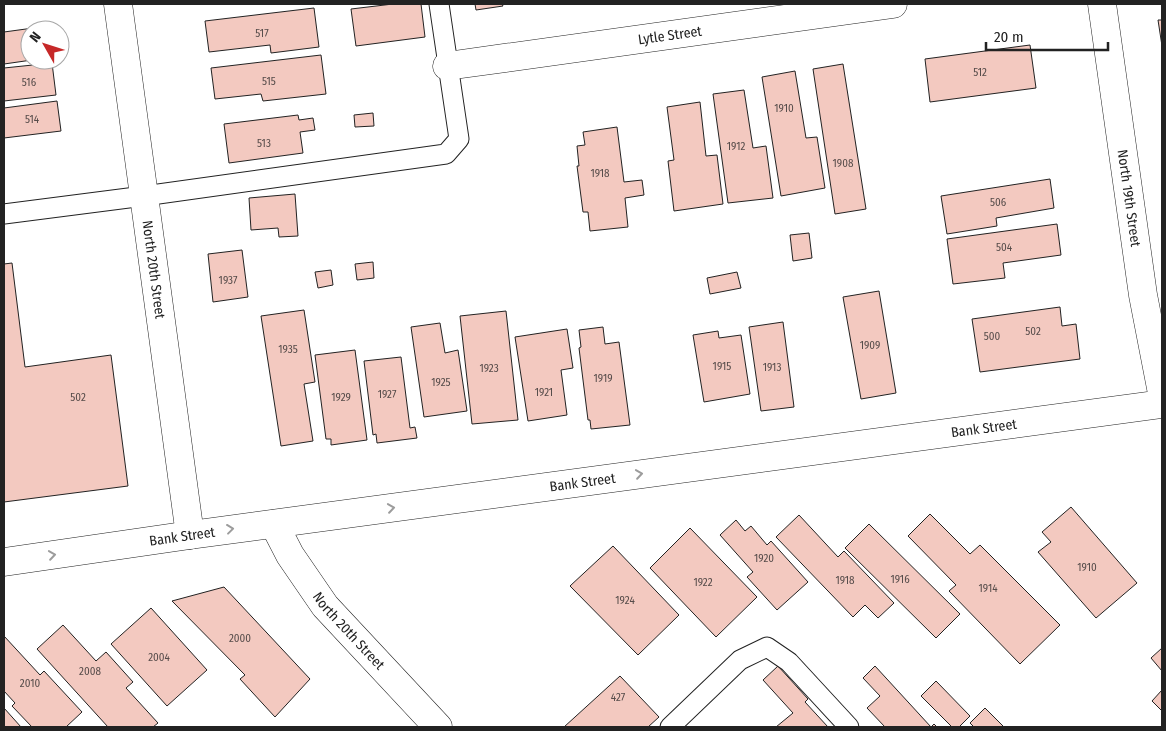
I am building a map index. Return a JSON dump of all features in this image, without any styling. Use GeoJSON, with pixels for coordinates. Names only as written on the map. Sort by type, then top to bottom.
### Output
{"type":"FeatureCollection","features":[{"type":"Feature","properties":{"kind":"street","name":"North 20th Street"},"geometry":{"type":"LineString","coordinates":[[118,4],[190,534]]}},
{"type":"Feature","properties":{"kind":"street","name":"Lytle Street"},"geometry":{"type":"LineString","coordinates":[[447,66],[893,4]]}},
{"type":"Feature","properties":{"kind":"street","name":"North 19th Street"},"geometry":{"type":"LineString","coordinates":[[1102,4],[1143,295],[1162,393]]}},
{"type":"Feature","properties":{"kind":"street","name":"Bank Street"},"geometry":{"type":"LineString","coordinates":[[4,562],[190,534],[1162,404]]}},
{"type":"Feature","properties":{"kind":"street","name":"North 20th Street"},"geometry":{"type":"LineString","coordinates":[[274,524],[290,555],[325,606],[438,727]]}},
{"type":"Feature","properties":{"kind":"lane"},"geometry":{"type":"LineString","coordinates":[[4,214],[446,154],[459,139],[439,4]]}},
{"type":"Feature","properties":{"kind":"lane"},"geometry":{"type":"LineString","coordinates":[[670,727],[740,660],[767,647],[788,662],[849,727]]}},
{"type":"Feature","properties":{"kind":"building"},"geometry":{"type":"Polygon","coordinates":[[[393,4],[421,4],[425,37],[356,46],[351,9],[393,4]]]}},
{"type":"Feature","properties":{"kind":"building"},"geometry":{"type":"Polygon","coordinates":[[[475,4],[502,4],[503,6],[476,10],[475,4]]]}},
{"type":"Feature","properties":{"kind":"building"},"geometry":{"type":"Polygon","coordinates":[[[314,8],[319,47],[271,53],[270,45],[209,52],[205,21],[314,8]]]}},
{"type":"Feature","properties":{"kind":"building"},"geometry":{"type":"Polygon","coordinates":[[[1158,20],[1162,20],[1162,46],[1158,20]]]}},
{"type":"Feature","properties":{"kind":"building"},"geometry":{"type":"Polygon","coordinates":[[[20,30],[20,62],[4,64],[4,32],[20,30]]]}},
{"type":"Feature","properties":{"kind":"building"},"geometry":{"type":"Polygon","coordinates":[[[1030,45],[1036,88],[930,102],[925,59],[1030,45]]]}},
{"type":"Feature","properties":{"kind":"building"},"geometry":{"type":"Polygon","coordinates":[[[321,55],[326,94],[263,101],[261,94],[215,99],[211,68],[321,55]]]}},
{"type":"Feature","properties":{"kind":"building"},"geometry":{"type":"Polygon","coordinates":[[[843,64],[866,209],[835,214],[813,69],[843,64]]]}},
{"type":"Feature","properties":{"kind":"building"},"geometry":{"type":"Polygon","coordinates":[[[20,66],[20,70],[53,70],[56,95],[4,101],[4,68],[20,66]]]}},
{"type":"Feature","properties":{"kind":"building"},"geometry":{"type":"Polygon","coordinates":[[[795,71],[806,138],[817,137],[825,188],[781,196],[762,77],[795,71]]]}},
{"type":"Feature","properties":{"kind":"building"},"geometry":{"type":"Polygon","coordinates":[[[744,90],[753,148],[766,146],[773,198],[728,203],[713,94],[744,90]]]}},
{"type":"Feature","properties":{"kind":"building"},"geometry":{"type":"Polygon","coordinates":[[[57,101],[61,131],[4,138],[4,108],[57,101]]]}},
{"type":"Feature","properties":{"kind":"building"},"geometry":{"type":"Polygon","coordinates":[[[700,102],[706,156],[717,155],[723,204],[674,211],[668,161],[674,160],[667,107],[700,102]]]}},
{"type":"Feature","properties":{"kind":"building"},"geometry":{"type":"Polygon","coordinates":[[[373,113],[374,126],[355,127],[354,115],[373,113]]]}},
{"type":"Feature","properties":{"kind":"building"},"geometry":{"type":"Polygon","coordinates":[[[298,115],[299,120],[313,118],[315,130],[300,132],[303,153],[229,163],[224,124],[298,115]]]}},
{"type":"Feature","properties":{"kind":"building"},"geometry":{"type":"Polygon","coordinates":[[[617,127],[624,182],[642,180],[644,195],[625,198],[628,227],[590,231],[588,212],[583,212],[577,166],[579,166],[577,146],[585,145],[583,132],[617,127]]]}},
{"type":"Feature","properties":{"kind":"building"},"geometry":{"type":"Polygon","coordinates":[[[1050,179],[1054,208],[996,218],[997,226],[947,234],[941,196],[1050,179]]]}},
{"type":"Feature","properties":{"kind":"building"},"geometry":{"type":"Polygon","coordinates":[[[295,194],[298,236],[279,237],[278,228],[251,230],[249,198],[295,194]]]}},
{"type":"Feature","properties":{"kind":"building"},"geometry":{"type":"Polygon","coordinates":[[[1057,224],[1061,255],[1003,263],[1005,278],[953,284],[947,239],[1057,224]]]}},
{"type":"Feature","properties":{"kind":"building"},"geometry":{"type":"Polygon","coordinates":[[[809,233],[812,258],[793,261],[790,235],[809,233]]]}},
{"type":"Feature","properties":{"kind":"building"},"geometry":{"type":"Polygon","coordinates":[[[242,250],[248,297],[213,302],[208,254],[242,250]]]}},
{"type":"Feature","properties":{"kind":"building"},"geometry":{"type":"Polygon","coordinates":[[[373,262],[374,278],[357,280],[355,264],[373,262]]]}},
{"type":"Feature","properties":{"kind":"building"},"geometry":{"type":"Polygon","coordinates":[[[12,263],[25,367],[111,355],[128,486],[4,502],[4,264],[12,263]]]}},
{"type":"Feature","properties":{"kind":"building"},"geometry":{"type":"Polygon","coordinates":[[[331,270],[333,285],[318,288],[315,272],[331,270]]]}},
{"type":"Feature","properties":{"kind":"building"},"geometry":{"type":"Polygon","coordinates":[[[737,272],[741,288],[710,294],[707,278],[737,272]]]}},
{"type":"Feature","properties":{"kind":"building"},"geometry":{"type":"Polygon","coordinates":[[[879,291],[896,393],[861,399],[843,297],[879,291]]]}},
{"type":"Feature","properties":{"kind":"building"},"geometry":{"type":"Polygon","coordinates":[[[1060,307],[1062,326],[1076,324],[1080,359],[980,372],[972,319],[1060,307]]]}},
{"type":"Feature","properties":{"kind":"building"},"geometry":{"type":"Polygon","coordinates":[[[304,310],[315,382],[304,384],[313,441],[281,446],[261,316],[304,310]]]}},
{"type":"Feature","properties":{"kind":"building"},"geometry":{"type":"Polygon","coordinates":[[[506,311],[518,420],[472,424],[460,316],[506,311]]]}},
{"type":"Feature","properties":{"kind":"building"},"geometry":{"type":"Polygon","coordinates":[[[783,322],[794,407],[761,411],[749,327],[783,322]]]}},
{"type":"Feature","properties":{"kind":"building"},"geometry":{"type":"Polygon","coordinates":[[[440,323],[445,353],[458,350],[467,411],[424,417],[411,327],[440,323]]]}},
{"type":"Feature","properties":{"kind":"building"},"geometry":{"type":"Polygon","coordinates":[[[603,327],[605,344],[619,342],[630,425],[591,429],[590,420],[588,420],[579,348],[581,347],[579,330],[603,327]]]}},
{"type":"Feature","properties":{"kind":"building"},"geometry":{"type":"Polygon","coordinates":[[[567,329],[573,368],[561,370],[567,415],[528,421],[515,337],[567,329]]]}},
{"type":"Feature","properties":{"kind":"building"},"geometry":{"type":"Polygon","coordinates":[[[718,331],[719,338],[741,335],[750,394],[704,402],[693,335],[718,331]]]}},
{"type":"Feature","properties":{"kind":"building"},"geometry":{"type":"Polygon","coordinates":[[[355,350],[367,440],[331,445],[331,439],[326,439],[315,355],[355,350]]]}},
{"type":"Feature","properties":{"kind":"building"},"geometry":{"type":"Polygon","coordinates":[[[401,357],[410,428],[415,427],[417,438],[377,443],[376,434],[373,435],[364,361],[401,357]]]}},
{"type":"Feature","properties":{"kind":"building"},"geometry":{"type":"Polygon","coordinates":[[[1071,507],[1137,583],[1096,618],[1038,552],[1051,542],[1042,532],[1071,507]]]}},
{"type":"Feature","properties":{"kind":"building"},"geometry":{"type":"Polygon","coordinates":[[[930,514],[970,554],[980,545],[1060,625],[1020,664],[949,591],[956,585],[908,536],[930,514]]]}},
{"type":"Feature","properties":{"kind":"building"},"geometry":{"type":"Polygon","coordinates":[[[799,515],[838,557],[844,551],[894,603],[878,618],[865,605],[853,617],[776,537],[799,515]]]}},
{"type":"Feature","properties":{"kind":"building"},"geometry":{"type":"Polygon","coordinates":[[[736,520],[745,531],[751,526],[767,545],[771,541],[808,582],[777,610],[747,577],[753,572],[720,535],[736,520]]]}},
{"type":"Feature","properties":{"kind":"building"},"geometry":{"type":"Polygon","coordinates":[[[869,524],[960,614],[936,638],[845,548],[869,524]]]}},
{"type":"Feature","properties":{"kind":"building"},"geometry":{"type":"Polygon","coordinates":[[[690,528],[757,597],[716,637],[650,568],[690,528]]]}},
{"type":"Feature","properties":{"kind":"building"},"geometry":{"type":"Polygon","coordinates":[[[613,546],[679,615],[638,655],[570,586],[613,546]]]}},
{"type":"Feature","properties":{"kind":"building"},"geometry":{"type":"Polygon","coordinates":[[[224,587],[310,679],[275,717],[240,679],[245,675],[172,601],[224,587]]]}},
{"type":"Feature","properties":{"kind":"building"},"geometry":{"type":"Polygon","coordinates":[[[151,608],[207,670],[167,706],[111,644],[151,608]]]}},
{"type":"Feature","properties":{"kind":"building"},"geometry":{"type":"Polygon","coordinates":[[[63,625],[96,661],[106,652],[133,682],[126,688],[158,723],[153,727],[108,727],[37,649],[63,625]]]}},
{"type":"Feature","properties":{"kind":"building"},"geometry":{"type":"Polygon","coordinates":[[[4,636],[40,675],[44,671],[82,712],[66,727],[32,727],[12,706],[15,703],[4,691],[4,636]]]}},
{"type":"Feature","properties":{"kind":"building"},"geometry":{"type":"Polygon","coordinates":[[[1162,648],[1162,671],[1151,658],[1162,648]]]}},
{"type":"Feature","properties":{"kind":"building"},"geometry":{"type":"Polygon","coordinates":[[[778,666],[808,699],[805,702],[828,727],[776,727],[793,713],[763,680],[778,666]]]}},
{"type":"Feature","properties":{"kind":"building"},"geometry":{"type":"Polygon","coordinates":[[[875,666],[931,727],[885,727],[867,708],[880,696],[863,678],[875,666]]]}},
{"type":"Feature","properties":{"kind":"building"},"geometry":{"type":"Polygon","coordinates":[[[620,676],[659,717],[648,727],[564,727],[620,676]]]}},
{"type":"Feature","properties":{"kind":"building"},"geometry":{"type":"Polygon","coordinates":[[[936,681],[970,716],[959,727],[952,727],[921,696],[936,681]]]}},
{"type":"Feature","properties":{"kind":"building"},"geometry":{"type":"Polygon","coordinates":[[[1162,690],[1162,711],[1152,701],[1162,690]]]}},
{"type":"Feature","properties":{"kind":"building"},"geometry":{"type":"Polygon","coordinates":[[[4,708],[21,727],[4,727],[4,708]]]}},
{"type":"Feature","properties":{"kind":"building"},"geometry":{"type":"Polygon","coordinates":[[[985,708],[1004,727],[974,727],[970,723],[985,708]]]}}]}
